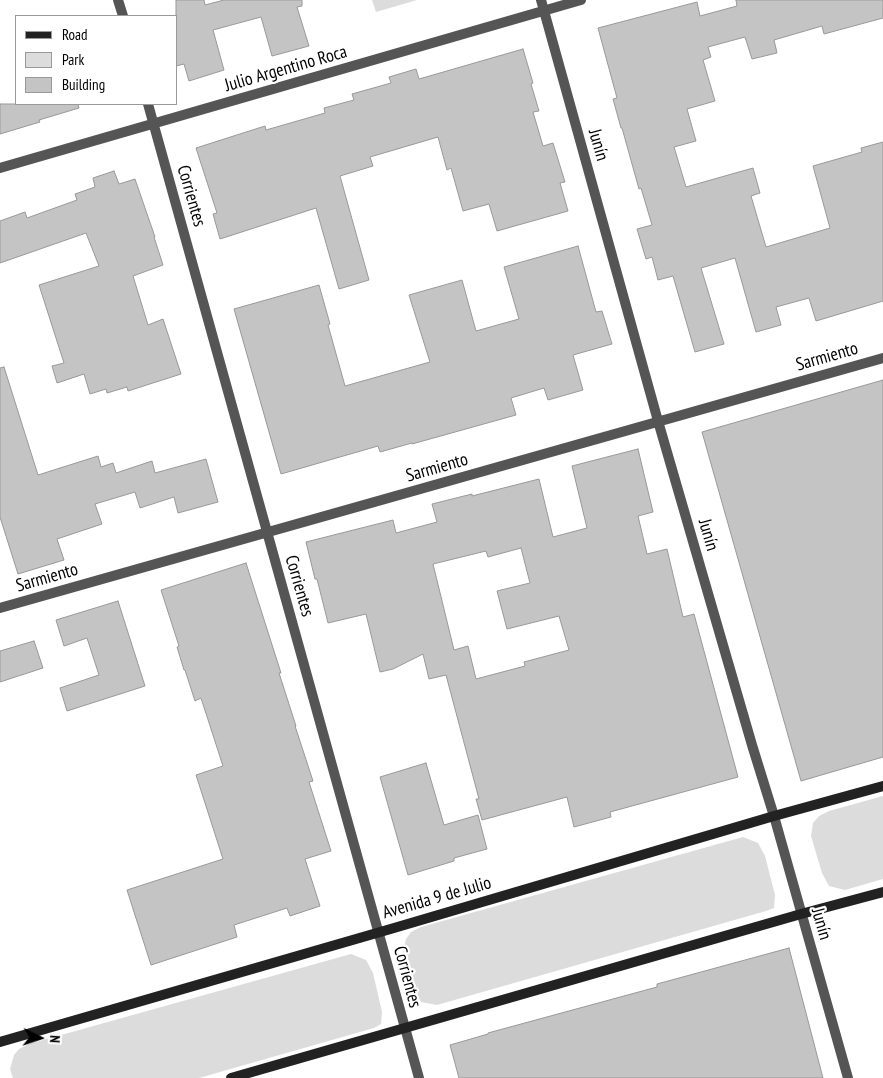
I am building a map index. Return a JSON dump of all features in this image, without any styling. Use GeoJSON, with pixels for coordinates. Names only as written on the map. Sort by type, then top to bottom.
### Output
{"type":"FeatureCollection","features":[{"type":"Feature","properties":{"kind":"main road","name":"Avenida 9 de Julio"},"geometry":{"type":"LineString","coordinates":[[0,1042],[774,816],[883,786]]}},
{"type":"Feature","properties":{"kind":"main road"},"geometry":{"type":"LineString","coordinates":[[231,1078],[883,892]]}},
{"type":"Feature","properties":{"kind":"street"},"geometry":{"type":"LineString","coordinates":[[118,0],[122,15]]}},
{"type":"Feature","properties":{"kind":"street","name":"Julio Argentino Roca"},"geometry":{"type":"LineString","coordinates":[[0,168],[154,124],[542,5],[581,0]]}},
{"type":"Feature","properties":{"kind":"street","name":"Junín"},"geometry":{"type":"LineString","coordinates":[[542,5],[658,421],[774,816],[848,1078]]}},
{"type":"Feature","properties":{"kind":"street","name":"Corrientes"},"geometry":{"type":"LineString","coordinates":[[148,105],[419,1078]]}},
{"type":"Feature","properties":{"kind":"street","name":"Sarmiento"},"geometry":{"type":"LineString","coordinates":[[0,608],[883,358]]}},
{"type":"Feature","properties":{"kind":"green space"},"geometry":{"type":"Polygon","coordinates":[[[372,0],[417,0],[376,12],[372,0]]]}},
{"type":"Feature","properties":{"kind":"green space"},"geometry":{"type":"Polygon","coordinates":[[[883,796],[883,879],[845,890],[829,886],[822,873],[811,836],[813,823],[819,816],[829,811],[883,796]]]}},
{"type":"Feature","properties":{"kind":"green space"},"geometry":{"type":"Polygon","coordinates":[[[743,837],[758,843],[765,856],[775,895],[774,908],[437,1005],[421,1002],[414,989],[403,952],[406,939],[411,932],[421,927],[743,837]]]}},
{"type":"Feature","properties":{"kind":"green space"},"geometry":{"type":"Polygon","coordinates":[[[351,954],[366,960],[373,973],[382,1012],[381,1024],[374,1028],[199,1078],[13,1078],[10,1069],[14,1055],[19,1049],[29,1044],[351,954]]]}},
{"type":"Feature","properties":{"kind":"building"},"geometry":{"type":"Polygon","coordinates":[[[176,0],[204,0],[205,5],[224,0],[302,0],[302,6],[297,7],[309,46],[272,56],[261,17],[213,30],[224,70],[189,81],[184,64],[178,66],[178,15],[176,15],[176,0]]]}},
{"type":"Feature","properties":{"kind":"building"},"geometry":{"type":"Polygon","coordinates":[[[736,0],[883,0],[883,18],[824,34],[822,26],[774,40],[777,53],[752,59],[745,37],[708,47],[711,57],[703,60],[715,101],[687,109],[696,141],[674,147],[686,187],[753,168],[760,193],[751,196],[766,247],[830,228],[813,166],[862,152],[861,148],[883,142],[883,301],[816,321],[809,298],[776,307],[781,325],[756,332],[735,258],[701,268],[724,344],[695,352],[673,276],[658,280],[652,257],[646,259],[637,229],[652,225],[641,188],[639,189],[613,99],[617,98],[598,28],[697,2],[700,16],[737,6],[736,0]]]}},
{"type":"Feature","properties":{"kind":"building"},"geometry":{"type":"Polygon","coordinates":[[[523,49],[539,111],[533,112],[543,146],[553,143],[565,182],[560,183],[568,211],[497,231],[489,204],[463,211],[451,168],[447,170],[438,137],[370,157],[373,166],[340,176],[369,280],[339,289],[316,208],[220,239],[213,214],[217,213],[196,148],[265,126],[266,130],[325,113],[324,108],[354,100],[352,94],[391,83],[389,77],[416,69],[419,79],[523,49]]]}},
{"type":"Feature","properties":{"kind":"building"},"geometry":{"type":"Polygon","coordinates":[[[0,104],[78,105],[79,108],[0,134],[0,104]]]}},
{"type":"Feature","properties":{"kind":"building"},"geometry":{"type":"Polygon","coordinates":[[[114,171],[119,184],[135,179],[155,237],[163,265],[133,276],[148,325],[163,319],[181,374],[128,391],[127,387],[107,393],[106,389],[90,394],[84,374],[57,383],[52,366],[64,363],[39,285],[99,266],[86,233],[0,263],[0,221],[25,212],[27,218],[77,200],[75,194],[95,187],[93,178],[114,171]]]}},
{"type":"Feature","properties":{"kind":"building"},"geometry":{"type":"Polygon","coordinates":[[[578,246],[596,312],[602,311],[612,344],[573,355],[583,390],[548,400],[544,388],[511,398],[516,415],[380,452],[378,446],[281,474],[234,309],[319,285],[345,386],[430,362],[409,295],[462,280],[476,331],[519,319],[504,267],[578,246]]]}},
{"type":"Feature","properties":{"kind":"building"},"geometry":{"type":"Polygon","coordinates":[[[4,367],[38,475],[98,456],[101,467],[113,463],[116,473],[152,461],[155,473],[206,459],[218,502],[178,513],[174,497],[140,508],[135,492],[95,504],[102,524],[57,539],[64,560],[18,574],[0,517],[0,368],[4,367]]]}},
{"type":"Feature","properties":{"kind":"building"},"geometry":{"type":"Polygon","coordinates":[[[883,380],[883,757],[801,781],[702,432],[883,380]]]}},
{"type":"Feature","properties":{"kind":"building"},"geometry":{"type":"Polygon","coordinates":[[[638,449],[653,512],[638,516],[647,554],[667,549],[683,617],[694,614],[738,777],[610,812],[611,817],[574,827],[567,797],[482,820],[476,799],[479,799],[446,675],[429,679],[423,654],[393,669],[380,672],[366,614],[328,623],[306,542],[393,520],[396,533],[437,522],[432,504],[539,479],[553,537],[587,528],[572,466],[638,449]],[[521,548],[488,557],[486,551],[433,564],[454,650],[468,646],[476,679],[525,666],[524,662],[569,650],[559,616],[507,629],[497,591],[530,583],[521,548]]]}},
{"type":"Feature","properties":{"kind":"building"},"geometry":{"type":"Polygon","coordinates":[[[246,563],[313,781],[309,782],[331,851],[305,859],[320,906],[290,916],[287,908],[234,925],[237,937],[151,965],[127,890],[223,859],[196,775],[223,766],[201,698],[195,701],[184,670],[177,647],[179,646],[161,590],[246,563]]]}},
{"type":"Feature","properties":{"kind":"building"},"geometry":{"type":"Polygon","coordinates":[[[118,601],[145,686],[67,711],[60,688],[99,675],[87,638],[64,646],[56,620],[118,601]]]}},
{"type":"Feature","properties":{"kind":"building"},"geometry":{"type":"Polygon","coordinates":[[[34,641],[43,668],[0,682],[0,651],[34,641]]]}},
{"type":"Feature","properties":{"kind":"building"},"geometry":{"type":"Polygon","coordinates":[[[426,763],[444,825],[478,815],[487,849],[454,858],[454,861],[408,875],[380,777],[426,763]]]}},
{"type":"Feature","properties":{"kind":"building"},"geometry":{"type":"Polygon","coordinates":[[[789,948],[823,1078],[459,1078],[450,1045],[657,987],[657,984],[789,948]]]}}]}
